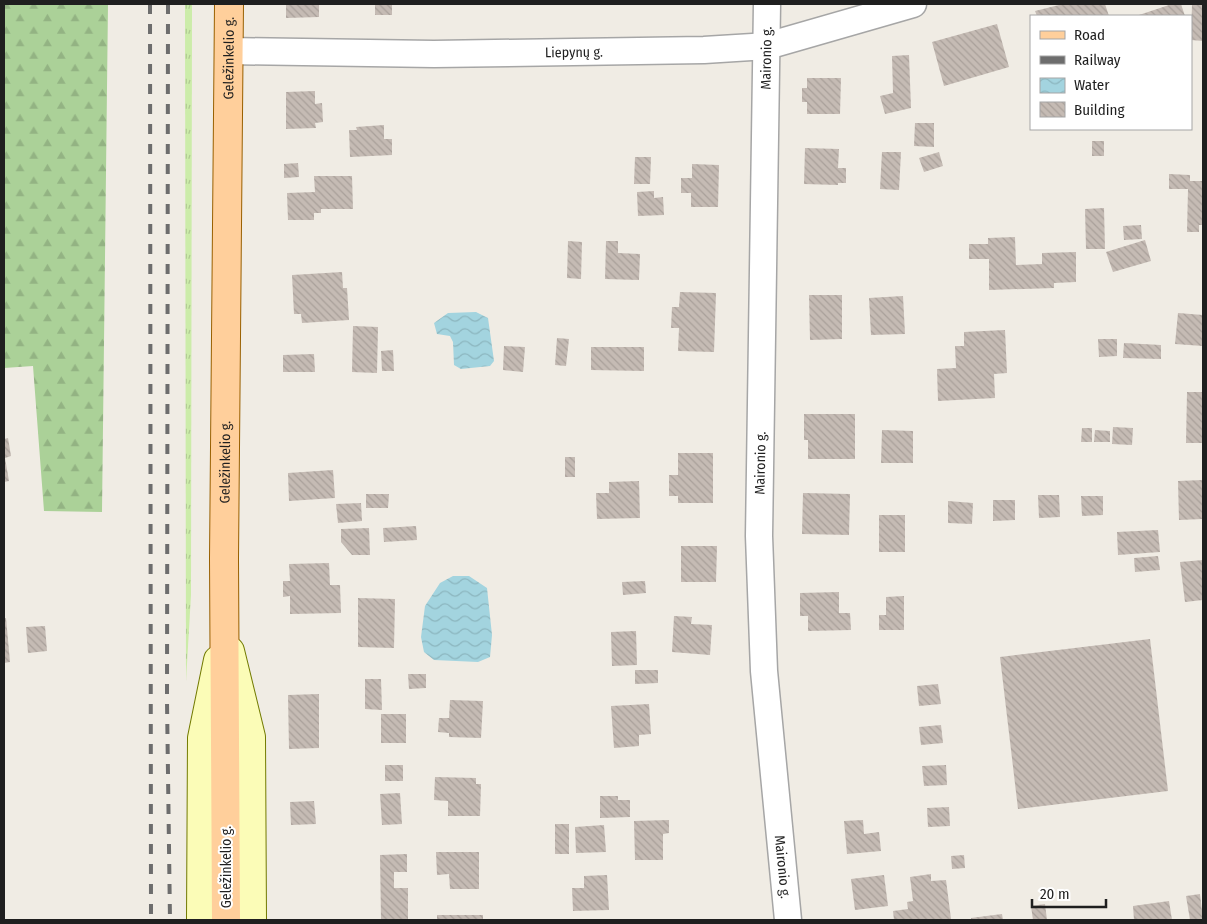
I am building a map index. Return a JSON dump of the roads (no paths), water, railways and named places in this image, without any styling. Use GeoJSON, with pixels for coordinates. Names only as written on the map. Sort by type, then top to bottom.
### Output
{"type":"FeatureCollection","features":[{"type":"Feature","properties":{"kind":"main road","name":"Geležinkelio g."},"geometry":{"type":"LineString","coordinates":[[226,920],[224,559],[229,4]]}},
{"type":"Feature","properties":{"kind":"street","name":"Maironio g."},"geometry":{"type":"LineString","coordinates":[[767,4],[759,536],[764,671],[788,920]]}},
{"type":"Feature","properties":{"kind":"street","name":"Liepynų g."},"geometry":{"type":"LineString","coordinates":[[229,51],[434,54],[704,50],[767,46],[913,4]]}},
{"type":"Feature","properties":{"kind":"street"},"geometry":{"type":"LineString","coordinates":[[201,920],[202,738],[225,630]]}},
{"type":"Feature","properties":{"kind":"street"},"geometry":{"type":"LineString","coordinates":[[225,630],[251,737],[252,920]]}},
{"type":"Feature","properties":{"kind":"water"},"geometry":{"type":"Polygon","coordinates":[[[476,312],[488,318],[494,361],[490,366],[461,369],[454,365],[453,342],[450,336],[437,334],[434,323],[448,313],[476,312]]]}},
{"type":"Feature","properties":{"kind":"water"},"geometry":{"type":"Polygon","coordinates":[[[453,576],[469,576],[487,588],[492,635],[490,657],[478,662],[434,660],[424,652],[421,637],[425,606],[440,583],[453,576]]]}},
{"type":"Feature","properties":{"kind":"railway"},"geometry":{"type":"LineString","coordinates":[[150,4],[151,920]]}},
{"type":"Feature","properties":{"kind":"railway"},"geometry":{"type":"LineString","coordinates":[[168,4],[167,701],[170,920]]}}]}
